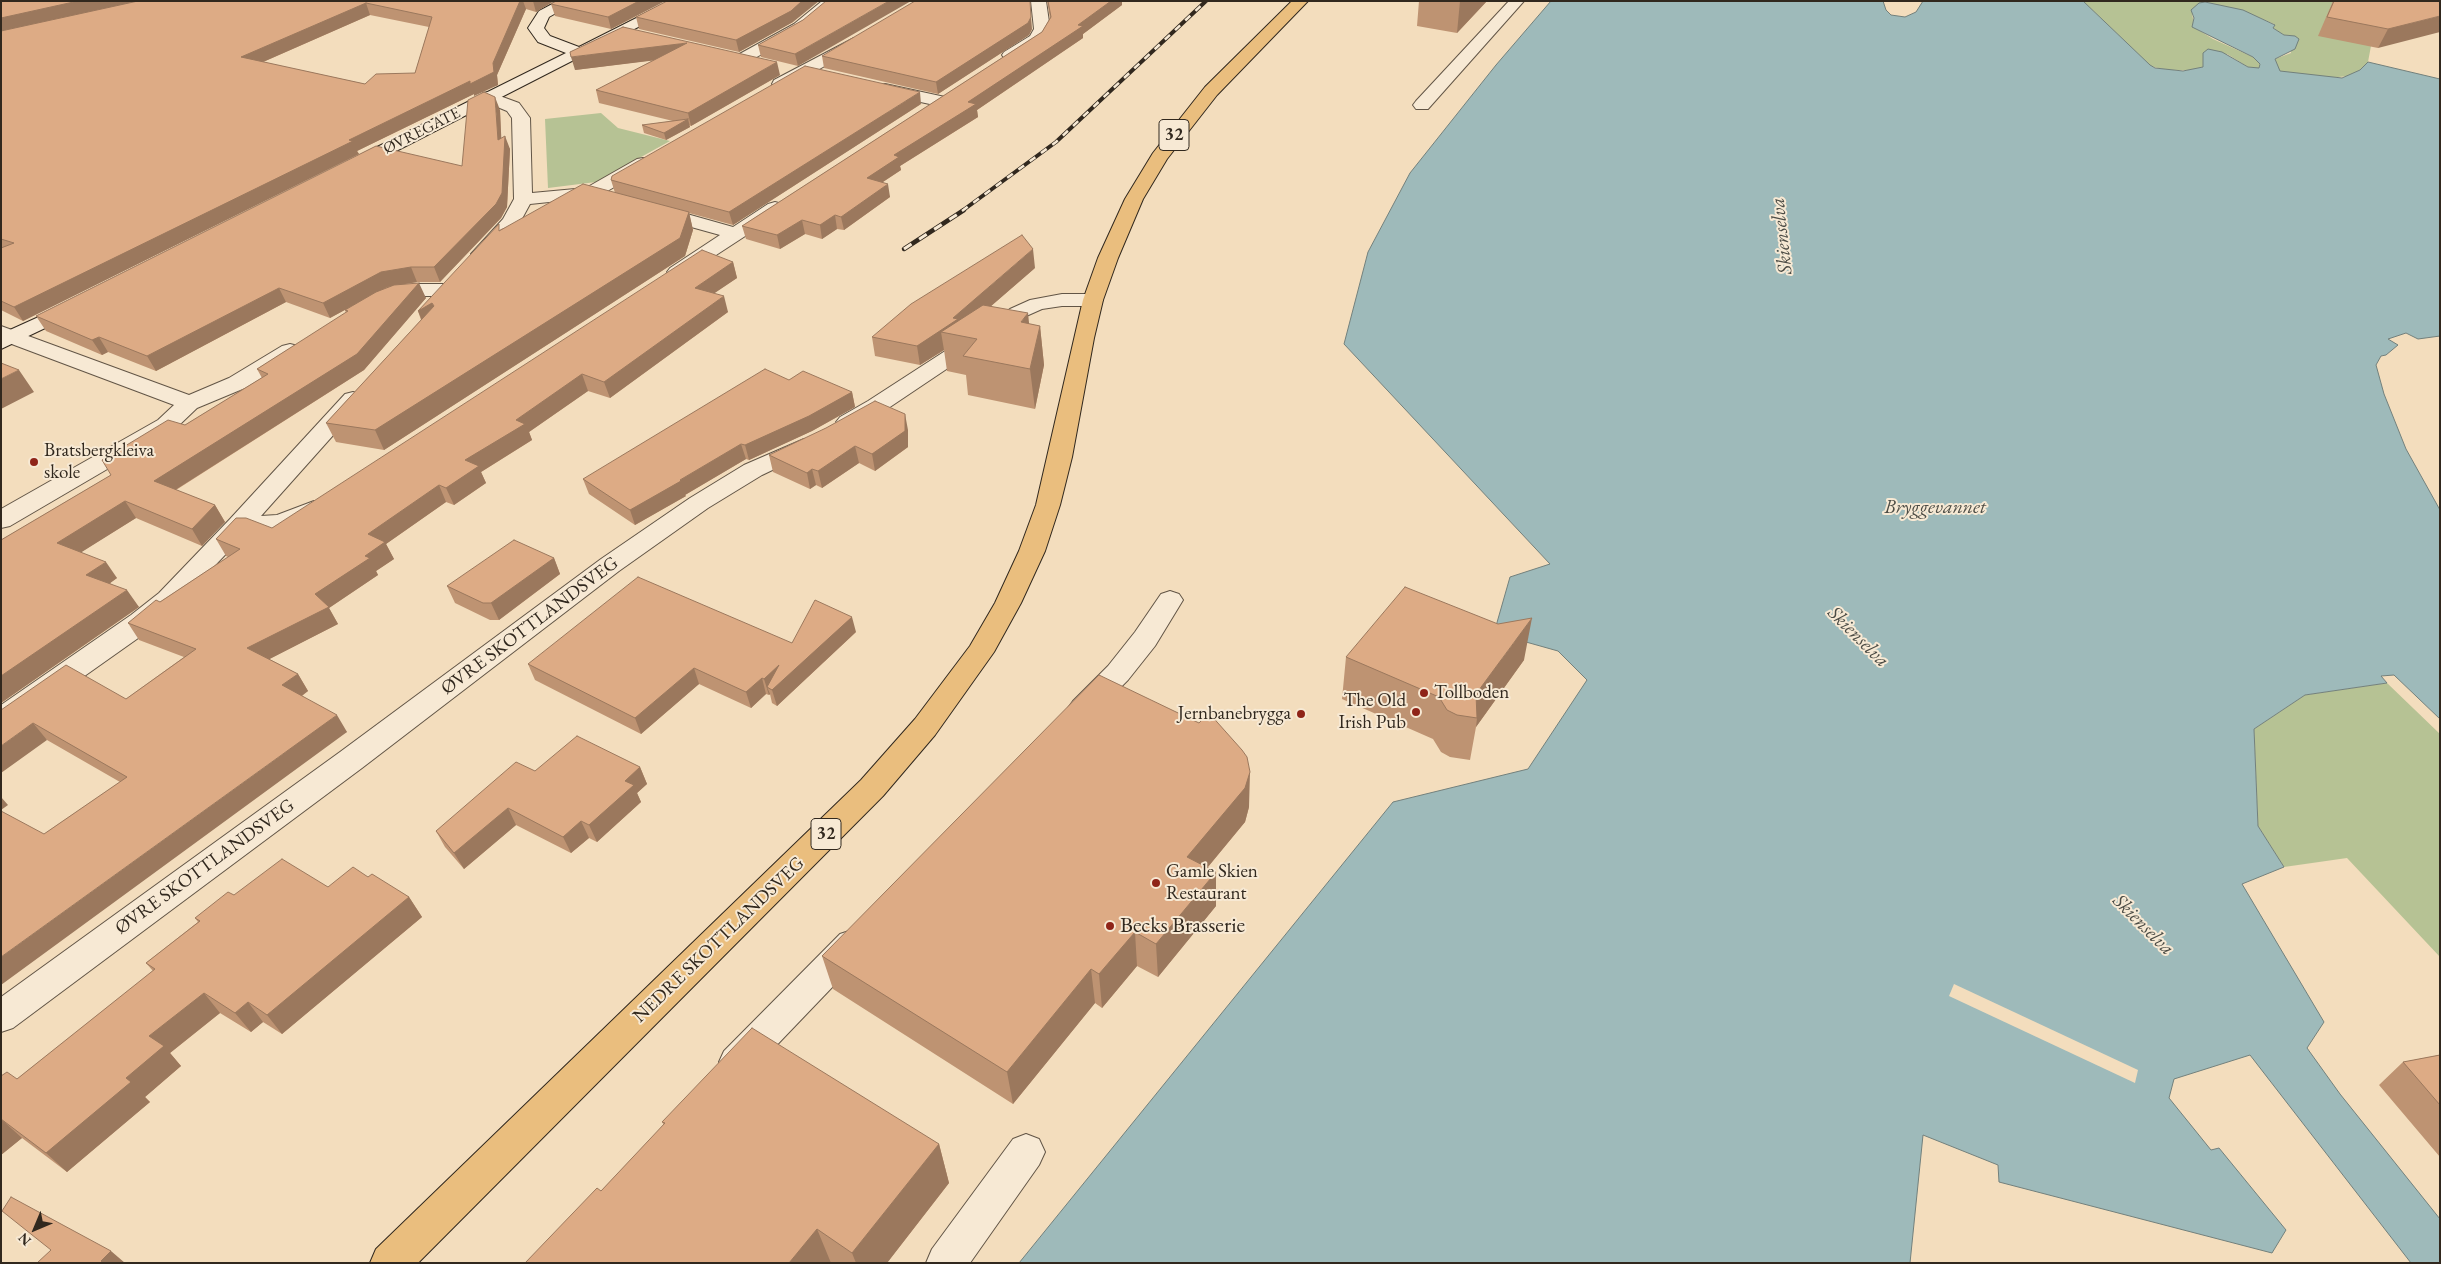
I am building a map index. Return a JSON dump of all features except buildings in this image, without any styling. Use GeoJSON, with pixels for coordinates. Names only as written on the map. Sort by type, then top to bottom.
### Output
{"type":"FeatureCollection","features":[{"type":"Feature","properties":{"kind":"main road","name":"32"},"geometry":{"type":"LineString","coordinates":[[1092,300],[1123,222],[1159,156],[1212,90],[1301,1]]}},
{"type":"Feature","properties":{"kind":"main road","name":"NEDRE SKOTTLANDSVEG"},"geometry":{"type":"LineString","coordinates":[[390,1263],[872,788],[924,726],[980,652],[1008,603],[1032,551],[1048,505],[1060,457],[1092,300]]}},
{"type":"Feature","properties":{"kind":"street"},"geometry":{"type":"LineString","coordinates":[[570,1],[544,14],[537,23],[536,28],[544,39],[578,52]]}},
{"type":"Feature","properties":{"kind":"street","name":"ØVREGATE"},"geometry":{"type":"LineString","coordinates":[[337,174],[620,30],[682,1]]}},
{"type":"Feature","properties":{"kind":"street"},"geometry":{"type":"LineString","coordinates":[[742,59],[800,27],[832,1]]}},
{"type":"Feature","properties":{"kind":"street"},"geometry":{"type":"LineString","coordinates":[[996,65],[1036,39],[1042,29],[1038,1]]}},
{"type":"Feature","properties":{"kind":"street"},"geometry":{"type":"LineString","coordinates":[[1422,105],[1517,1]]}},
{"type":"Feature","properties":{"kind":"street"},"geometry":{"type":"LineString","coordinates":[[620,30],[648,37]]}},
{"type":"Feature","properties":{"kind":"street"},"geometry":{"type":"LineString","coordinates":[[766,93],[865,37]]}},
{"type":"Feature","properties":{"kind":"street"},"geometry":{"type":"LineString","coordinates":[[723,54],[761,64]]}},
{"type":"Feature","properties":{"kind":"street"},"geometry":{"type":"LineString","coordinates":[[780,68],[826,75]]}},
{"type":"Feature","properties":{"kind":"street"},"geometry":{"type":"LineString","coordinates":[[873,86],[947,96],[915,117]]}},
{"type":"Feature","properties":{"kind":"street"},"geometry":{"type":"LineString","coordinates":[[428,312],[511,222],[523,199],[521,118],[513,107],[489,97]]}},
{"type":"Feature","properties":{"kind":"street"},"geometry":{"type":"LineString","coordinates":[[590,193],[657,155]]}},
{"type":"Feature","properties":{"kind":"street"},"geometry":{"type":"LineString","coordinates":[[523,199],[590,193],[736,234]]}},
{"type":"Feature","properties":{"kind":"street"},"geometry":{"type":"LineString","coordinates":[[662,282],[793,197]]}},
{"type":"Feature","properties":{"kind":"street"},"geometry":{"type":"LineString","coordinates":[[367,306],[395,293],[417,290],[458,278]]}},
{"type":"Feature","properties":{"kind":"street"},"geometry":{"type":"LineString","coordinates":[[6,337],[88,300]]}},
{"type":"Feature","properties":{"kind":"street","name":"ØVRE SKOTTLANDSVEG"},"geometry":{"type":"LineString","coordinates":[[1,1017],[343,766],[610,565],[699,503],[753,470],[821,438],[876,406],[1017,313],[1037,304],[1062,300],[1092,300]]}},
{"type":"Feature","properties":{"kind":"street"},"geometry":{"type":"LineString","coordinates":[[6,337],[189,403]]}},
{"type":"Feature","properties":{"kind":"street"},"geometry":{"type":"LineString","coordinates":[[1,520],[166,425],[189,403],[237,383],[311,338]]}},
{"type":"Feature","properties":{"kind":"street"},"geometry":{"type":"LineString","coordinates":[[1,720],[141,622],[168,599],[239,525],[365,385]]}},
{"type":"Feature","properties":{"kind":"street"},"geometry":{"type":"LineString","coordinates":[[239,525],[281,523],[306,514],[331,498]]}},
{"type":"Feature","properties":{"kind":"street"},"geometry":{"type":"LineString","coordinates":[[1062,729],[1118,673],[1145,639],[1170,600]]}},
{"type":"Feature","properties":{"kind":"street"},"geometry":{"type":"LineString","coordinates":[[717,1082],[876,920]]}},
{"type":"Feature","properties":{"kind":"street"},"geometry":{"type":"LineString","coordinates":[[946,1263],[1026,1152]]}},
{"type":"Feature","properties":{"kind":"green space"},"geometry":{"type":"Polygon","coordinates":[[[2083,1],[2341,1],[2373,35],[2368,62],[2360,70],[2348,76],[2329,78],[2285,73],[2278,70],[2275,59],[2291,53],[2289,35],[2284,35],[2273,28],[2274,24],[2243,11],[2205,2],[2192,14],[2194,23],[2192,26],[2213,39],[2258,60],[2260,67],[2257,69],[2248,67],[2227,54],[2204,59],[2203,67],[2194,70],[2166,70],[2150,66],[2083,1]]]}},
{"type":"Feature","properties":{"kind":"green space"},"geometry":{"type":"Polygon","coordinates":[[[601,113],[618,128],[670,141],[596,182],[548,188],[545,119],[601,113]]]}},
{"type":"Feature","properties":{"kind":"green space"},"geometry":{"type":"Polygon","coordinates":[[[2387,683],[2440,734],[2440,957],[2347,858],[2284,867],[2258,826],[2254,729],[2305,695],[2387,683]]]}},
{"type":"Feature","properties":{"kind":"water","name":"Bryggevannet"},"geometry":{"type":"Polygon","coordinates":[[[1551,1],[1883,1],[1886,10],[1891,15],[1905,17],[1916,12],[1923,1],[2083,1],[2155,68],[2183,71],[2203,67],[2203,53],[2208,49],[2222,52],[2248,67],[2259,68],[2260,64],[2253,57],[2192,27],[2194,18],[2191,10],[2199,3],[2205,2],[2243,10],[2275,25],[2273,28],[2284,35],[2295,36],[2299,39],[2295,49],[2275,59],[2280,71],[2342,78],[2360,70],[2368,62],[2440,79],[2440,336],[2418,339],[2406,333],[2388,339],[2398,345],[2386,355],[2381,356],[2376,365],[2384,394],[2406,449],[2440,510],[2440,719],[2394,675],[2381,676],[2387,683],[2305,695],[2254,729],[2258,826],[2284,867],[2242,884],[2324,1022],[2307,1048],[2340,1094],[2440,1219],[2440,1263],[2411,1263],[2250,1055],[2174,1079],[2169,1098],[2211,1150],[2219,1148],[2286,1230],[2272,1253],[1999,1182],[1998,1165],[1923,1135],[1910,1263],[1019,1263],[1393,802],[1528,769],[1587,680],[1558,651],[1494,633],[1510,577],[1550,564],[1344,344],[1368,252],[1410,173],[1496,65],[1551,1]]]}},
{"type":"Feature","properties":{"kind":"pier"},"geometry":{"type":"Polygon","coordinates":[[[1954,984],[2138,1070],[2135,1083],[1949,996],[1954,984]]]}},
{"type":"Feature","properties":{"kind":"railway"},"geometry":{"type":"LineString","coordinates":[[962,211],[1056,142],[1206,1]]}},
{"type":"Feature","properties":{"kind":"railway"},"geometry":{"type":"LineString","coordinates":[[904,249],[964,210]]}},
{"type":"Feature","properties":{"kind":"place","name":"Bratsbergkleiva skole"},"geometry":{"type":"Point","coordinates":[34,462]}},
{"type":"Feature","properties":{"kind":"place","name":"Tollboden"},"geometry":{"type":"Point","coordinates":[1424,693]}},
{"type":"Feature","properties":{"kind":"place","name":"The Old Irish Pub"},"geometry":{"type":"Point","coordinates":[1416,712]}},
{"type":"Feature","properties":{"kind":"place","name":"Jernbanebrygga"},"geometry":{"type":"Point","coordinates":[1301,714]}},
{"type":"Feature","properties":{"kind":"place","name":"Gamle Skien Restaurant"},"geometry":{"type":"Point","coordinates":[1156,883]}},
{"type":"Feature","properties":{"kind":"place","name":"Becks Brasserie"},"geometry":{"type":"Point","coordinates":[1110,926]}},
{"type":"Feature","properties":{"kind":"water label","name":"Skienselva"},"geometry":{"type":"Point","coordinates":[1782,236]}},
{"type":"Feature","properties":{"kind":"water label","name":"Skienselva"},"geometry":{"type":"Point","coordinates":[1858,637]}},
{"type":"Feature","properties":{"kind":"water label","name":"Skienselva"},"geometry":{"type":"Point","coordinates":[2143,925]}}]}
